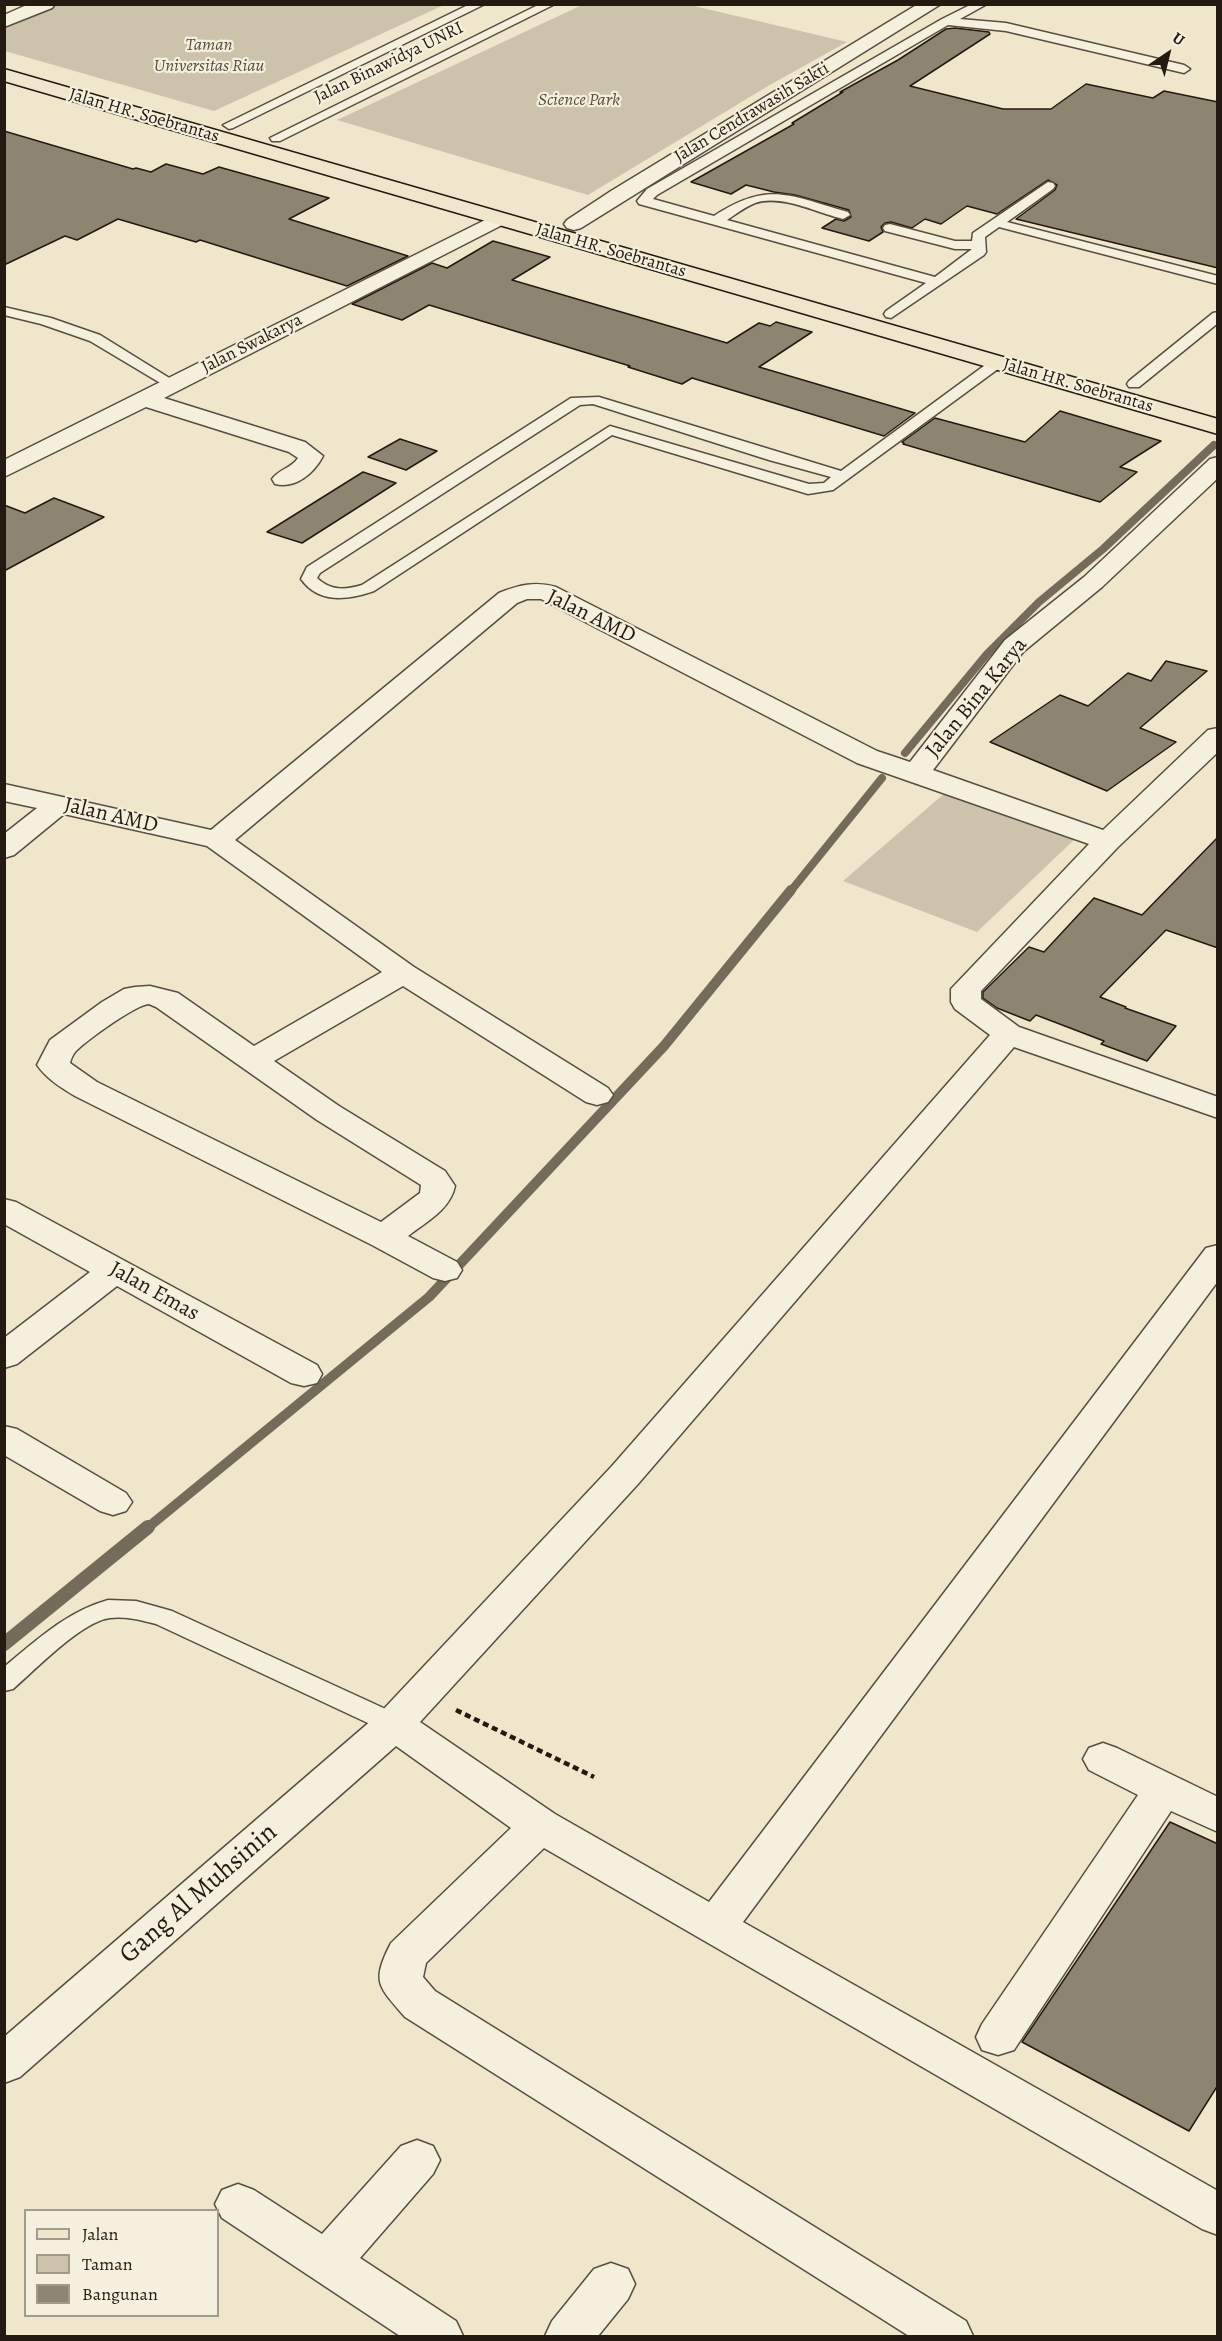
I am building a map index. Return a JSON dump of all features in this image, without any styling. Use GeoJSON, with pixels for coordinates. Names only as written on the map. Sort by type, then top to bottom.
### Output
{"type":"FeatureCollection","features":[{"type":"Feature","properties":{"kind":"main road","name":"Jalan HR. Soebrantas"},"geometry":{"type":"LineString","coordinates":[[9,68],[229,124],[1218,408]]}},
{"type":"Feature","properties":{"kind":"main road","name":"Jalan HR. Soebrantas"},"geometry":{"type":"LineString","coordinates":[[9,68],[499,219],[1218,427]]}},
{"type":"Feature","properties":{"kind":"main road"},"geometry":{"type":"LineString","coordinates":[[873,327],[891,314]]}},
{"type":"Feature","properties":{"kind":"street"},"geometry":{"type":"LineString","coordinates":[[4,22],[46,4]]}},
{"type":"Feature","properties":{"kind":"street","name":"Jalan Cendrawasih Sakti"},"geometry":{"type":"LineString","coordinates":[[574,224],[932,4]]}},
{"type":"Feature","properties":{"kind":"street","name":"Jalan Swakarya"},"geometry":{"type":"LineString","coordinates":[[4,470],[499,219]]}},
{"type":"Feature","properties":{"kind":"street"},"geometry":{"type":"LineString","coordinates":[[143,399],[297,447],[311,456],[306,466],[285,479]]}},
{"type":"Feature","properties":{"kind":"street","name":"Jalan Bina Karya"},"geometry":{"type":"LineString","coordinates":[[1108,841],[916,772],[1014,646],[1093,582],[1218,464]]}},
{"type":"Feature","properties":{"kind":"street","name":"Jalan AMD"},"geometry":{"type":"LineString","coordinates":[[218,840],[508,598],[535,591],[547,592],[867,757],[916,772]]}},
{"type":"Feature","properties":{"kind":"street"},"geometry":{"type":"LineString","coordinates":[[1212,750],[1108,841],[966,989],[966,1002],[1008,1034],[1218,1108]]}},
{"type":"Feature","properties":{"kind":"street","name":"Jalan AMD"},"geometry":{"type":"LineString","coordinates":[[4,792],[218,840],[403,973],[597,1095]]}},
{"type":"Feature","properties":{"kind":"street"},"geometry":{"type":"LineString","coordinates":[[4,849],[59,804]]}},
{"type":"Feature","properties":{"kind":"street"},"geometry":{"type":"LineString","coordinates":[[253,1060],[403,973]]}},
{"type":"Feature","properties":{"kind":"street"},"geometry":{"type":"LineString","coordinates":[[384,1237],[436,1197],[438,1186],[433,1178],[328,1113],[167,1000],[150,995],[135,996],[61,1047],[52,1065],[67,1078],[445,1270]]}},
{"type":"Feature","properties":{"kind":"street","name":"Gang Al Muhsinin"},"geometry":{"type":"LineString","coordinates":[[4,2064],[394,1724],[625,1475],[1008,1034]]}},
{"type":"Feature","properties":{"kind":"street","name":"Jalan Emas"},"geometry":{"type":"LineString","coordinates":[[4,1210],[304,1374]]}},
{"type":"Feature","properties":{"kind":"street"},"geometry":{"type":"LineString","coordinates":[[715,1927],[1218,1256]]}},
{"type":"Feature","properties":{"kind":"street"},"geometry":{"type":"LineString","coordinates":[[4,1356],[115,1270]]}},
{"type":"Feature","properties":{"kind":"street"},"geometry":{"type":"LineString","coordinates":[[4,1438],[113,1502]]}},
{"type":"Feature","properties":{"kind":"street"},"geometry":{"type":"LineString","coordinates":[[394,1724],[540,1826],[1218,2216]]}},
{"type":"Feature","properties":{"kind":"street"},"geometry":{"type":"LineString","coordinates":[[1103,1759],[1218,1816]]}},
{"type":"Feature","properties":{"kind":"street"},"geometry":{"type":"LineString","coordinates":[[998,2037],[1164,1788]]}},
{"type":"Feature","properties":{"kind":"street"},"geometry":{"type":"LineString","coordinates":[[540,1826],[406,1955],[400,1981],[420,2004],[949,2337]]}},
{"type":"Feature","properties":{"kind":"street"},"geometry":{"type":"LineString","coordinates":[[327,2262],[417,2160]]}},
{"type":"Feature","properties":{"kind":"street"},"geometry":{"type":"LineString","coordinates":[[238,2204],[439,2337]]}},
{"type":"Feature","properties":{"kind":"street"},"geometry":{"type":"LineString","coordinates":[[569,2337],[611,2284]]}},
{"type":"Feature","properties":{"kind":"lane","name":"Jalan Binawidya UNRI"},"geometry":{"type":"LineString","coordinates":[[229,124],[480,4]]}},
{"type":"Feature","properties":{"kind":"lane","name":"Jalan Binawidya UNRI"},"geometry":{"type":"LineString","coordinates":[[276,138],[550,4]]}},
{"type":"Feature","properties":{"kind":"lane"},"geometry":{"type":"LineString","coordinates":[[938,282],[644,201],[652,192],[946,21],[981,4]]}},
{"type":"Feature","properties":{"kind":"lane"},"geometry":{"type":"LineString","coordinates":[[946,21],[1006,27],[1184,69]]}},
{"type":"Feature","properties":{"kind":"lane"},"geometry":{"type":"LineString","coordinates":[[330,75],[377,89]]}},
{"type":"Feature","properties":{"kind":"lane"},"geometry":{"type":"LineString","coordinates":[[891,314],[979,252],[978,236],[1048,186]]}},
{"type":"Feature","properties":{"kind":"lane"},"geometry":{"type":"LineString","coordinates":[[714,222],[755,199],[766,197],[843,215]]}},
{"type":"Feature","properties":{"kind":"lane"},"geometry":{"type":"LineString","coordinates":[[997,223],[1218,280]]}},
{"type":"Feature","properties":{"kind":"lane"},"geometry":{"type":"LineString","coordinates":[[890,228],[955,244],[979,245]]}},
{"type":"Feature","properties":{"kind":"lane"},"geometry":{"type":"LineString","coordinates":[[4,311],[46,321],[95,338],[172,384]]}},
{"type":"Feature","properties":{"kind":"lane"},"geometry":{"type":"LineString","coordinates":[[1134,384],[1218,316]]}},
{"type":"Feature","properties":{"kind":"lane"},"geometry":{"type":"LineString","coordinates":[[610,430],[808,489],[828,487],[997,363]]}},
{"type":"Feature","properties":{"kind":"lane"},"geometry":{"type":"LineString","coordinates":[[634,413],[368,588],[340,595],[326,593],[309,579],[313,570],[576,401],[594,400],[843,476]]}},
{"type":"Feature","properties":{"kind":"lane"},"geometry":{"type":"LineString","coordinates":[[4,1682],[84,1617],[106,1609],[129,1609],[163,1617],[394,1724]]}},
{"type":"Feature","properties":{"kind":"path"},"geometry":{"type":"LineString","coordinates":[[423,1694],[594,1777]]}},
{"type":"Feature","properties":{"kind":"green space","name":"Science Park"},"geometry":{"type":"Polygon","coordinates":[[[584,4],[690,5],[847,42],[768,86],[588,195],[337,120],[584,4]]]}},
{"type":"Feature","properties":{"kind":"green space","name":"Taman Universitas Riau"},"geometry":{"type":"Polygon","coordinates":[[[59,5],[444,5],[214,111],[5,51],[4,27],[59,5]]]}},
{"type":"Feature","properties":{"kind":"green space"},"geometry":{"type":"Polygon","coordinates":[[[946,792],[1076,838],[977,932],[843,881],[946,792]]]}},
{"type":"Feature","properties":{"kind":"building"},"geometry":{"type":"Polygon","coordinates":[[[946,29],[989,32],[990,34],[910,86],[1003,109],[1051,109],[1086,84],[1153,98],[1164,91],[1218,102],[1218,268],[1016,219],[1055,190],[1057,185],[1048,180],[997,214],[967,206],[941,224],[925,219],[912,228],[891,222],[885,223],[881,227],[883,232],[869,241],[822,228],[836,219],[844,221],[851,217],[849,210],[795,195],[746,185],[731,194],[691,182],[794,124],[792,123],[843,92],[840,92],[898,60],[946,29]]]}},
{"type":"Feature","properties":{"kind":"building"},"geometry":{"type":"Polygon","coordinates":[[[4,131],[133,169],[151,172],[166,164],[203,174],[219,167],[329,198],[289,219],[408,256],[347,286],[200,240],[196,242],[118,219],[77,240],[65,236],[4,265],[4,131]]]}},
{"type":"Feature","properties":{"kind":"building"},"geometry":{"type":"Polygon","coordinates":[[[493,241],[550,257],[512,280],[727,343],[759,323],[770,326],[776,322],[812,332],[759,367],[915,413],[884,436],[692,378],[682,384],[429,305],[402,320],[352,304],[432,263],[447,268],[493,241]]]}},
{"type":"Feature","properties":{"kind":"building"},"geometry":{"type":"Polygon","coordinates":[[[1060,411],[1161,441],[1120,467],[1137,472],[1100,502],[902,442],[935,418],[1025,442],[1060,411]]]}},
{"type":"Feature","properties":{"kind":"building"},"geometry":{"type":"Polygon","coordinates":[[[400,439],[437,451],[406,470],[368,457],[400,439]]]}},
{"type":"Feature","properties":{"kind":"building"},"geometry":{"type":"Polygon","coordinates":[[[363,472],[396,483],[302,543],[267,532],[363,472]]]}},
{"type":"Feature","properties":{"kind":"building"},"geometry":{"type":"Polygon","coordinates":[[[54,498],[104,517],[4,571],[4,505],[25,513],[54,498]]]}},
{"type":"Feature","properties":{"kind":"building"},"geometry":{"type":"Polygon","coordinates":[[[1166,661],[1207,671],[1140,728],[1176,742],[1107,791],[990,742],[1060,695],[1088,706],[1128,673],[1151,681],[1166,661]]]}},
{"type":"Feature","properties":{"kind":"building"},"geometry":{"type":"Polygon","coordinates":[[[1218,837],[1218,948],[1166,930],[1100,997],[1176,1026],[1147,1061],[1101,1044],[1104,1041],[1036,1015],[1030,1021],[997,1008],[983,998],[983,992],[1029,947],[1044,952],[1094,898],[1142,915],[1218,837]]]}},
{"type":"Feature","properties":{"kind":"building"},"geometry":{"type":"Polygon","coordinates":[[[1170,1822],[1218,1844],[1218,2085],[1189,2131],[1022,2042],[1170,1822]]]}},
{"type":"Feature","properties":{"kind":"waterway"},"geometry":{"type":"LineString","coordinates":[[905,753],[987,654],[1039,602],[1103,549],[1214,445]]}},
{"type":"Feature","properties":{"kind":"waterway"},"geometry":{"type":"LineString","coordinates":[[790,892],[882,778]]}},
{"type":"Feature","properties":{"kind":"waterway"},"geometry":{"type":"LineString","coordinates":[[146,1529],[429,1297],[664,1046],[791,890]]}},
{"type":"Feature","properties":{"kind":"waterway"},"geometry":{"type":"LineString","coordinates":[[4,1644],[148,1527]]}}]}
